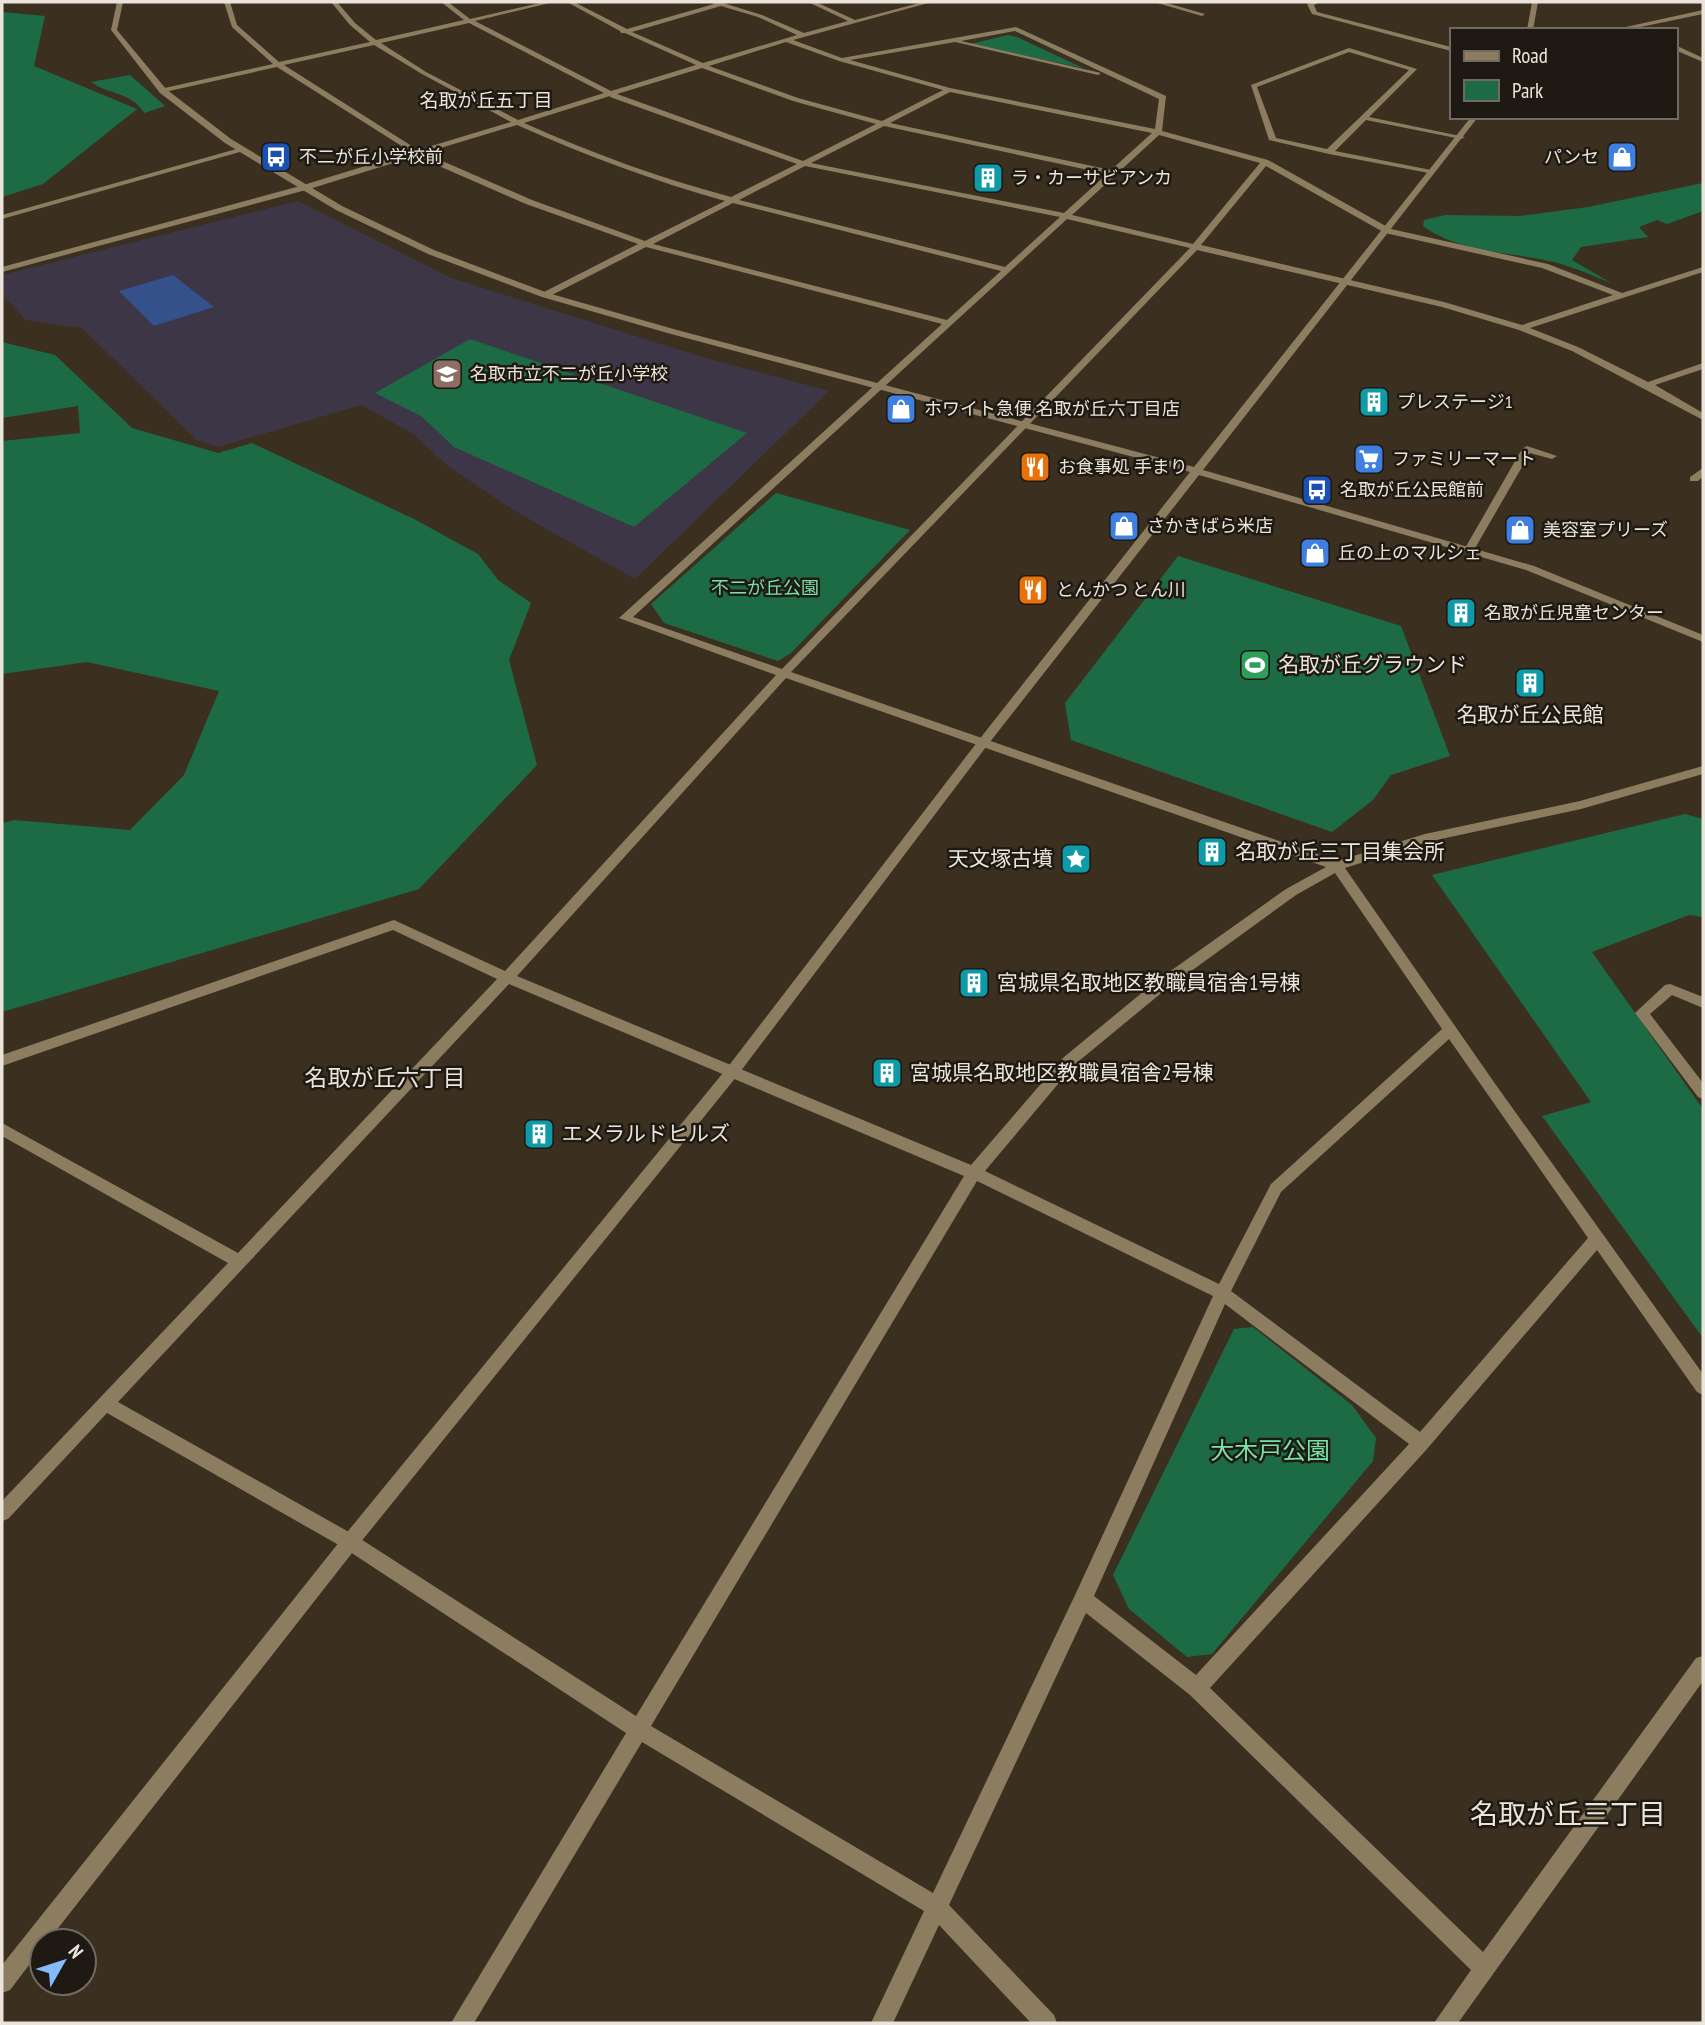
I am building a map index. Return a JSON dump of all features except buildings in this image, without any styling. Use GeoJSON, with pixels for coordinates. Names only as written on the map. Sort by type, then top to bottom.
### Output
{"type":"FeatureCollection","features":[{"type":"Feature","properties":{"kind":"street"},"geometry":{"type":"LineString","coordinates":[[120,2],[114,30],[163,91],[243,150],[303,188],[431,252],[545,295],[1197,471],[1530,568],[1703,639]]}},
{"type":"Feature","properties":{"kind":"street"},"geometry":{"type":"LineString","coordinates":[[227,2],[234,26],[277,64],[419,154],[529,202],[645,244],[948,323]]}},
{"type":"Feature","properties":{"kind":"street"},"geometry":{"type":"LineString","coordinates":[[334,2],[356,29],[373,41],[515,124],[574,149],[729,200],[1008,270]]}},
{"type":"Feature","properties":{"kind":"street"},"geometry":{"type":"LineString","coordinates":[[444,2],[468,20],[613,94],[805,164],[1065,216],[1444,305],[1522,328],[1647,385],[1703,417]]}},
{"type":"Feature","properties":{"kind":"street"},"geometry":{"type":"LineString","coordinates":[[163,91],[551,2]]}},
{"type":"Feature","properties":{"kind":"street"},"geometry":{"type":"LineString","coordinates":[[570,2],[624,32],[702,66],[828,109],[1113,173]]}},
{"type":"Feature","properties":{"kind":"street"},"geometry":{"type":"LineString","coordinates":[[811,2],[855,22]]}},
{"type":"Feature","properties":{"kind":"street"},"geometry":{"type":"LineString","coordinates":[[2,270],[303,188],[786,40],[929,2]]}},
{"type":"Feature","properties":{"kind":"street"},"geometry":{"type":"LineString","coordinates":[[1157,2],[1202,15]]}},
{"type":"Feature","properties":{"kind":"street"},"geometry":{"type":"LineString","coordinates":[[1317,2],[1310,4],[1314,13],[1450,49]]}},
{"type":"Feature","properties":{"kind":"street"},"geometry":{"type":"LineString","coordinates":[[1530,28],[1535,2]]}},
{"type":"Feature","properties":{"kind":"street"},"geometry":{"type":"LineString","coordinates":[[624,32],[717,3],[760,16],[803,35]]}},
{"type":"Feature","properties":{"kind":"street"},"geometry":{"type":"LineString","coordinates":[[1633,28],[1703,12]]}},
{"type":"Feature","properties":{"kind":"street"},"geometry":{"type":"LineString","coordinates":[[841,61],[1016,29],[1163,98],[1158,132],[625,618],[1337,866],[1703,1387]]}},
{"type":"Feature","properties":{"kind":"street"},"geometry":{"type":"LineString","coordinates":[[786,40],[841,61],[950,90],[1158,132],[1265,162],[1388,231],[1545,266],[1620,295]]}},
{"type":"Feature","properties":{"kind":"street"},"geometry":{"type":"LineString","coordinates":[[950,41],[1120,78]]}},
{"type":"Feature","properties":{"kind":"street"},"geometry":{"type":"LineString","coordinates":[[1677,48],[1703,60]]}},
{"type":"Feature","properties":{"kind":"street"},"geometry":{"type":"LineString","coordinates":[[1329,152],[1414,69],[1349,50],[1253,86],[1273,140],[1329,152],[1431,172]]}},
{"type":"Feature","properties":{"kind":"street"},"geometry":{"type":"LineString","coordinates":[[545,295],[950,90]]}},
{"type":"Feature","properties":{"kind":"street"},"geometry":{"type":"LineString","coordinates":[[1365,118],[1461,137]]}},
{"type":"Feature","properties":{"kind":"street"},"geometry":{"type":"LineString","coordinates":[[2,1982],[350,1542],[732,1072],[982,744],[1474,119]]}},
{"type":"Feature","properties":{"kind":"street"},"geometry":{"type":"LineString","coordinates":[[2,217],[243,150]]}},
{"type":"Feature","properties":{"kind":"street"},"geometry":{"type":"LineString","coordinates":[[2,1513],[507,978],[784,673],[1020,425],[1194,248],[1265,162]]}},
{"type":"Feature","properties":{"kind":"street"},"geometry":{"type":"LineString","coordinates":[[1522,328],[1703,269]]}},
{"type":"Feature","properties":{"kind":"street"},"geometry":{"type":"LineString","coordinates":[[1647,385],[1703,366]]}},
{"type":"Feature","properties":{"kind":"street"},"geometry":{"type":"LineString","coordinates":[[1469,550],[1527,449],[1552,456]]}},
{"type":"Feature","properties":{"kind":"street"},"geometry":{"type":"LineString","coordinates":[[462,2023],[641,1731],[974,1173],[1069,1061],[1171,978],[1291,892],[1337,866],[1425,838],[1580,805],[1703,770]]}},
{"type":"Feature","properties":{"kind":"street"},"geometry":{"type":"LineString","coordinates":[[2,1061],[394,925],[507,978],[974,1173],[1222,1293],[1422,1443]]}},
{"type":"Feature","properties":{"kind":"street"},"geometry":{"type":"LineString","coordinates":[[1703,1003],[1670,989],[1642,1013],[1703,1093]]}},
{"type":"Feature","properties":{"kind":"street"},"geometry":{"type":"LineString","coordinates":[[882,2023],[1083,1599],[1222,1293],[1276,1188],[1450,1030]]}},
{"type":"Feature","properties":{"kind":"street"},"geometry":{"type":"LineString","coordinates":[[2,1129],[240,1262]]}},
{"type":"Feature","properties":{"kind":"street"},"geometry":{"type":"LineString","coordinates":[[1197,1688],[1422,1443],[1597,1239]]}},
{"type":"Feature","properties":{"kind":"street"},"geometry":{"type":"LineString","coordinates":[[107,1404],[350,1542],[641,1731],[937,1907],[1046,2023]]}},
{"type":"Feature","properties":{"kind":"street"},"geometry":{"type":"LineString","coordinates":[[1083,1599],[1197,1688],[1483,1967]]}},
{"type":"Feature","properties":{"kind":"street"},"geometry":{"type":"LineString","coordinates":[[1445,2023],[1703,1665]]}},
{"type":"Feature","properties":{"kind":"shaded area","name":"名取市立不二が丘小学校"},"geometry":{"type":"Polygon","coordinates":[[[298,201],[451,278],[702,357],[829,391],[635,579],[515,511],[448,466],[412,433],[361,405],[218,447],[197,440],[82,328],[26,320],[2,294],[2,275],[298,201]]]}},
{"type":"Feature","properties":{"kind":"green space"},"geometry":{"type":"Polygon","coordinates":[[[2,12],[45,16],[34,66],[137,109],[43,184],[2,197],[2,12]]]}},
{"type":"Feature","properties":{"kind":"green space"},"geometry":{"type":"Polygon","coordinates":[[[1008,35],[1017,37],[1083,68],[970,44],[1008,35]]]}},
{"type":"Feature","properties":{"kind":"green space"},"geometry":{"type":"Polygon","coordinates":[[[130,75],[165,106],[144,113],[127,97],[91,82],[130,75]]]}},
{"type":"Feature","properties":{"kind":"green space"},"geometry":{"type":"Polygon","coordinates":[[[1703,183],[1703,211],[1667,224],[1657,220],[1639,227],[1648,237],[1581,247],[1572,260],[1611,283],[1554,262],[1453,242],[1423,226],[1424,220],[1445,215],[1520,216],[1588,207],[1703,183]]]}},
{"type":"Feature","properties":{"kind":"green space"},"geometry":{"type":"Polygon","coordinates":[[[470,339],[747,433],[634,527],[454,447],[421,416],[375,393],[470,339]]]}},
{"type":"Feature","properties":{"kind":"green space"},"geometry":{"type":"Polygon","coordinates":[[[2,342],[55,355],[132,428],[218,453],[252,443],[414,519],[478,554],[498,580],[531,603],[509,660],[537,765],[419,889],[2,1012],[2,823],[14,820],[130,830],[184,775],[219,691],[87,662],[2,674],[2,441],[80,433],[78,406],[2,418],[2,342]]]}},
{"type":"Feature","properties":{"kind":"green space","name":"不二が丘公園"},"geometry":{"type":"Polygon","coordinates":[[[776,493],[910,530],[791,653],[778,661],[664,623],[651,604],[776,493]]]}},
{"type":"Feature","properties":{"kind":"green space","name":"名取が丘グラウンド"},"geometry":{"type":"Polygon","coordinates":[[[1178,556],[1401,626],[1450,756],[1391,775],[1373,800],[1332,832],[1071,740],[1065,703],[1178,556]]]}},
{"type":"Feature","properties":{"kind":"green space"},"geometry":{"type":"Polygon","coordinates":[[[1685,814],[1703,819],[1703,917],[1689,915],[1592,952],[1703,1109],[1703,1338],[1542,1116],[1591,1102],[1432,875],[1685,814]]]}},
{"type":"Feature","properties":{"kind":"green space","name":"大木戸公園"},"geometry":{"type":"Polygon","coordinates":[[[1253,1327],[1352,1405],[1376,1438],[1373,1461],[1212,1654],[1187,1657],[1129,1609],[1113,1575],[1234,1329],[1253,1327]]]}},
{"type":"Feature","properties":{"kind":"water"},"geometry":{"type":"Polygon","coordinates":[[[173,275],[214,307],[154,326],[119,291],[173,275]]]}},
{"type":"Feature","properties":{"kind":"place","name":"不二が丘小学校前"},"geometry":{"type":"Point","coordinates":[276,157]}},
{"type":"Feature","properties":{"kind":"place","name":"パンセ"},"geometry":{"type":"Point","coordinates":[1622,157]}},
{"type":"Feature","properties":{"kind":"place","name":"ラ・カーサビアンカ"},"geometry":{"type":"Point","coordinates":[988,178]}},
{"type":"Feature","properties":{"kind":"place","name":"名取市立不二が丘小学校"},"geometry":{"type":"Point","coordinates":[447,374]}},
{"type":"Feature","properties":{"kind":"place","name":"プレステージ1"},"geometry":{"type":"Point","coordinates":[1374,402]}},
{"type":"Feature","properties":{"kind":"place","name":"ホワイト急便 名取が丘六丁目店"},"geometry":{"type":"Point","coordinates":[901,409]}},
{"type":"Feature","properties":{"kind":"place","name":"ファミリーマート"},"geometry":{"type":"Point","coordinates":[1369,459]}},
{"type":"Feature","properties":{"kind":"place","name":"お食事処 手まり"},"geometry":{"type":"Point","coordinates":[1035,467]}},
{"type":"Feature","properties":{"kind":"place","name":"名取が丘公民館前"},"geometry":{"type":"Point","coordinates":[1317,490]}},
{"type":"Feature","properties":{"kind":"place","name":"さかきばら米店"},"geometry":{"type":"Point","coordinates":[1124,526]}},
{"type":"Feature","properties":{"kind":"place","name":"美容室プリーズ"},"geometry":{"type":"Point","coordinates":[1520,530]}},
{"type":"Feature","properties":{"kind":"place","name":"丘の上のマルシェ"},"geometry":{"type":"Point","coordinates":[1315,553]}},
{"type":"Feature","properties":{"kind":"place","name":"とんかつ とん川"},"geometry":{"type":"Point","coordinates":[1033,590]}},
{"type":"Feature","properties":{"kind":"place","name":"名取が丘児童センター"},"geometry":{"type":"Point","coordinates":[1461,613]}},
{"type":"Feature","properties":{"kind":"place","name":"名取が丘グラウンド"},"geometry":{"type":"Point","coordinates":[1255,665]}},
{"type":"Feature","properties":{"kind":"place","name":"名取が丘公民館"},"geometry":{"type":"Point","coordinates":[1530,683]}},
{"type":"Feature","properties":{"kind":"place","name":"名取が丘三丁目集会所"},"geometry":{"type":"Point","coordinates":[1212,852]}},
{"type":"Feature","properties":{"kind":"place","name":"天文塚古墳"},"geometry":{"type":"Point","coordinates":[1076,859]}},
{"type":"Feature","properties":{"kind":"place","name":"宮城県名取地区教職員宿舎1号棟"},"geometry":{"type":"Point","coordinates":[974,983]}},
{"type":"Feature","properties":{"kind":"place","name":"宮城県名取地区教職員宿舎2号棟"},"geometry":{"type":"Point","coordinates":[887,1073]}},
{"type":"Feature","properties":{"kind":"place","name":"エメラルドヒルズ"},"geometry":{"type":"Point","coordinates":[539,1134]}},
{"type":"Feature","properties":{"kind":"district","name":"名取が丘五丁目"},"geometry":{"type":"Point","coordinates":[486,100]}},
{"type":"Feature","properties":{"kind":"district","name":"名取が丘六丁目"},"geometry":{"type":"Point","coordinates":[385,1078]}},
{"type":"Feature","properties":{"kind":"district","name":"名取が丘三丁目"},"geometry":{"type":"Point","coordinates":[1568,1814]}}]}
